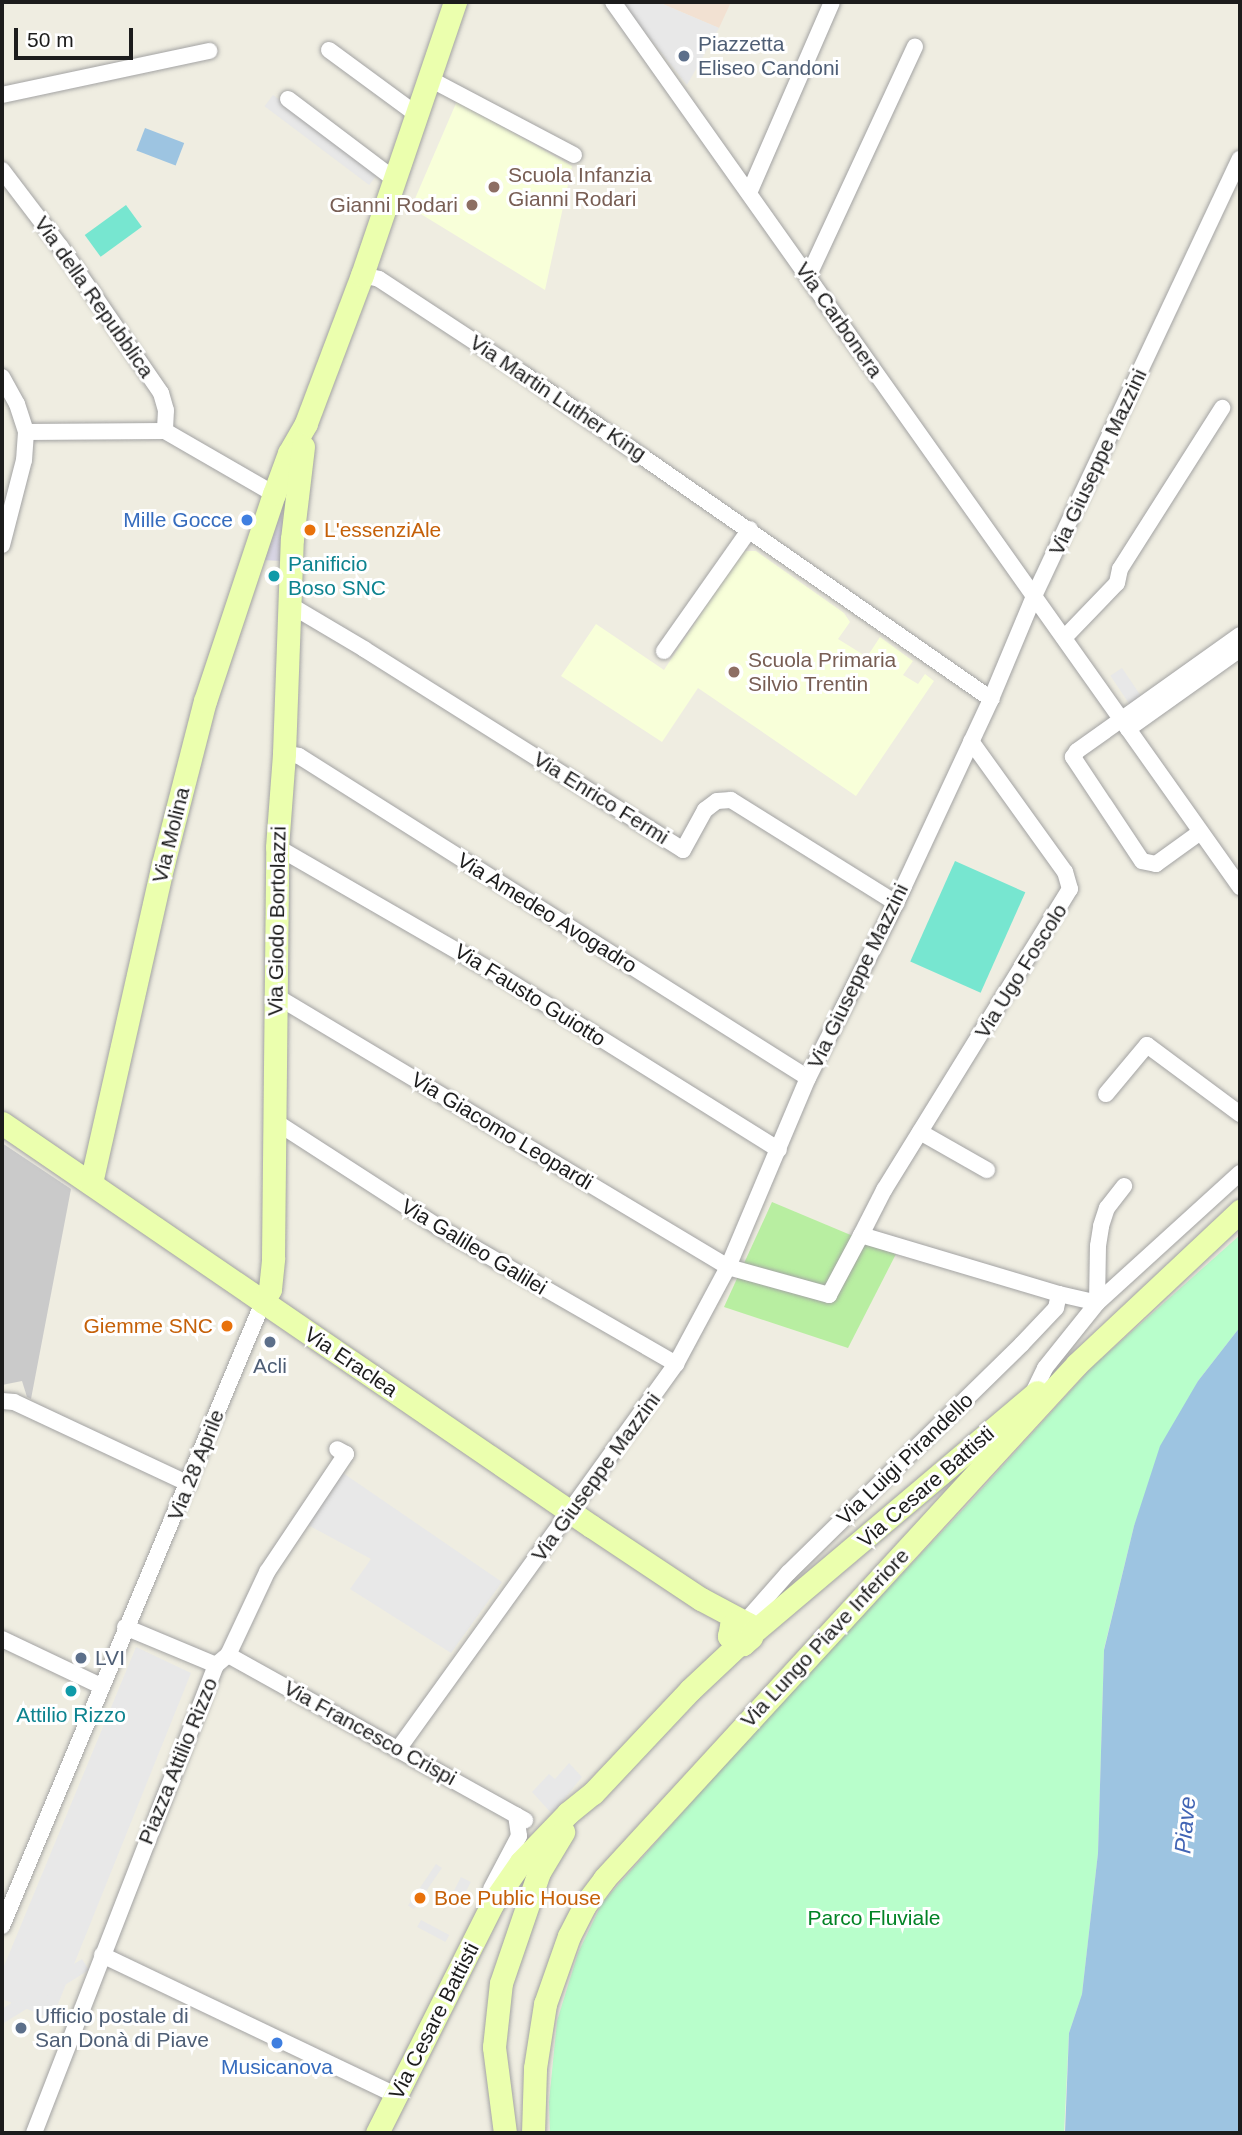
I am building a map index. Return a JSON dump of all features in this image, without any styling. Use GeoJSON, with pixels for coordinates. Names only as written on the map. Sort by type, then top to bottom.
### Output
{"type":"FeatureCollection","features":[{"type":"Feature","properties":{"kind":"street","name":"Via Giodo Bortolazzi"},"geometry":{"type":"LineString","coordinates":[[292,539],[286,506],[274,494],[289,453],[306,423],[362,275],[455,2]]}},
{"type":"Feature","properties":{"kind":"street","name":"Via Carbonera"},"geometry":{"type":"LineString","coordinates":[[613,2],[1199,833],[1239,884]]}},
{"type":"Feature","properties":{"kind":"street"},"geometry":{"type":"LineString","coordinates":[[749,193],[832,2]]}},
{"type":"Feature","properties":{"kind":"street"},"geometry":{"type":"LineString","coordinates":[[808,277],[915,47]]}},
{"type":"Feature","properties":{"kind":"street"},"geometry":{"type":"LineString","coordinates":[[328,50],[416,114]]}},
{"type":"Feature","properties":{"kind":"street"},"geometry":{"type":"LineString","coordinates":[[2,96],[209,51]]}},
{"type":"Feature","properties":{"kind":"street"},"geometry":{"type":"LineString","coordinates":[[428,78],[574,155]]}},
{"type":"Feature","properties":{"kind":"street"},"geometry":{"type":"LineString","coordinates":[[288,99],[394,179]]}},
{"type":"Feature","properties":{"kind":"street","name":"Via Giuseppe Mazzini"},"geometry":{"type":"LineString","coordinates":[[399,1748],[676,1364],[728,1267],[808,1078],[896,903],[991,699],[1034,596],[1240,159]]}},
{"type":"Feature","properties":{"kind":"street","name":"Via della Repubblica"},"geometry":{"type":"LineString","coordinates":[[2,170],[60,246],[161,393],[166,410],[165,431]]}},
{"type":"Feature","properties":{"kind":"street","name":"Via Martin Luther King"},"geometry":{"type":"LineString","coordinates":[[362,275],[379,279],[446,323],[750,529],[991,699]]}},
{"type":"Feature","properties":{"kind":"street"},"geometry":{"type":"LineString","coordinates":[[2,377],[17,404],[26,432],[10,479],[2,545]]}},
{"type":"Feature","properties":{"kind":"street"},"geometry":{"type":"LineString","coordinates":[[1064,638],[1117,583],[1120,569],[1222,408]]}},
{"type":"Feature","properties":{"kind":"street","name":"Via Giodo Bortolazzi"},"geometry":{"type":"LineString","coordinates":[[263,1302],[272,1273],[276,1122],[277,847],[284,753],[292,539],[306,423]]}},
{"type":"Feature","properties":{"kind":"street"},"geometry":{"type":"LineString","coordinates":[[26,432],[165,431],[274,494]]}},
{"type":"Feature","properties":{"kind":"street","name":"Via Molina"},"geometry":{"type":"LineString","coordinates":[[91,1183],[163,864],[205,701],[274,494]]}},
{"type":"Feature","properties":{"kind":"street"},"geometry":{"type":"LineString","coordinates":[[664,651],[750,529]]}},
{"type":"Feature","properties":{"kind":"street","name":"Via Enrico Fermi"},"geometry":{"type":"LineString","coordinates":[[289,605],[354,642],[683,850],[705,810],[717,801],[731,800],[896,903]]}},
{"type":"Feature","properties":{"kind":"street"},"geometry":{"type":"LineString","coordinates":[[1124,724],[1240,635]]}},
{"type":"Feature","properties":{"kind":"street"},"geometry":{"type":"LineString","coordinates":[[1199,833],[1156,864],[1142,861],[1078,769],[1073,757],[1077,751],[1240,649]]}},
{"type":"Feature","properties":{"kind":"street","name":"Via Ugo Foscolo"},"geometry":{"type":"LineString","coordinates":[[861,1234],[920,1132],[1070,888],[1065,872],[971,741]]}},
{"type":"Feature","properties":{"kind":"street","name":"Via Amedeo Avogadro"},"geometry":{"type":"LineString","coordinates":[[284,753],[299,756],[808,1078]]}},
{"type":"Feature","properties":{"kind":"street","name":"Via Fausto Guiotto"},"geometry":{"type":"LineString","coordinates":[[277,847],[505,978],[779,1150]]}},
{"type":"Feature","properties":{"kind":"street","name":"Via Giacomo Leopardi"},"geometry":{"type":"LineString","coordinates":[[275,999],[281,999],[728,1267]]}},
{"type":"Feature","properties":{"kind":"street"},"geometry":{"type":"LineString","coordinates":[[1106,1094],[1147,1045],[1240,1114]]}},
{"type":"Feature","properties":{"kind":"street","name":"Via Galileo Galilei"},"geometry":{"type":"LineString","coordinates":[[276,1122],[438,1227],[676,1364]]}},
{"type":"Feature","properties":{"kind":"street","name":"Via Eraclea"},"geometry":{"type":"LineString","coordinates":[[2,1123],[701,1599],[740,1630]]}},
{"type":"Feature","properties":{"kind":"street"},"geometry":{"type":"LineString","coordinates":[[920,1132],[987,1170]]}},
{"type":"Feature","properties":{"kind":"street"},"geometry":{"type":"LineString","coordinates":[[1031,1397],[1045,1368],[1097,1303],[1240,1173]]}},
{"type":"Feature","properties":{"kind":"street"},"geometry":{"type":"LineString","coordinates":[[1097,1303],[1101,1226],[1107,1208],[1124,1186]]}},
{"type":"Feature","properties":{"kind":"street","name":"Via Lungo Piave Inferiore"},"geometry":{"type":"LineString","coordinates":[[533,2133],[535,2068],[545,2004],[555,1969],[584,1906],[629,1847],[1077,1364],[1240,1212]]}},
{"type":"Feature","properties":{"kind":"street"},"geometry":{"type":"LineString","coordinates":[[728,1267],[829,1295],[861,1234],[1097,1303]]}},
{"type":"Feature","properties":{"kind":"street","name":"Via Luigi Pirandello"},"geometry":{"type":"LineString","coordinates":[[740,1630],[788,1573],[1056,1308],[1059,1294]]}},
{"type":"Feature","properties":{"kind":"street","name":"Via 28 Aprile"},"geometry":{"type":"LineString","coordinates":[[125,1628],[189,1484],[263,1302]]}},
{"type":"Feature","properties":{"kind":"street","name":"Via Cesare Battisti"},"geometry":{"type":"LineString","coordinates":[[377,2133],[491,1906],[521,1862],[540,1841],[593,1794],[690,1690],[740,1630],[778,1613],[1031,1397],[1077,1364]]}},
{"type":"Feature","properties":{"kind":"street"},"geometry":{"type":"LineString","coordinates":[[2,1401],[14,1402],[189,1484]]}},
{"type":"Feature","properties":{"kind":"street"},"geometry":{"type":"LineString","coordinates":[[222,1660],[267,1572],[346,1454],[337,1449]]}},
{"type":"Feature","properties":{"kind":"street"},"geometry":{"type":"LineString","coordinates":[[2,1924],[125,1628]]}},
{"type":"Feature","properties":{"kind":"street","name":"Piazza Attilio Rizzo"},"geometry":{"type":"LineString","coordinates":[[34,2133],[102,1955],[222,1660],[125,1628]]}},
{"type":"Feature","properties":{"kind":"street"},"geometry":{"type":"LineString","coordinates":[[2,1639],[102,1686]]}},
{"type":"Feature","properties":{"kind":"street","name":"Via Francesco Crispi"},"geometry":{"type":"LineString","coordinates":[[222,1660],[399,1748],[520,1817]]}},
{"type":"Feature","properties":{"kind":"street"},"geometry":{"type":"LineString","coordinates":[[505,2133],[494,2047],[501,1983],[524,1908],[545,1861],[556,1840],[593,1794]]}},
{"type":"Feature","properties":{"kind":"street","name":"Via Cesare Battisti"},"geometry":{"type":"LineString","coordinates":[[491,1906],[491,1888],[519,1836],[520,1817]]}},
{"type":"Feature","properties":{"kind":"street","name":"Via Cesare Battisti"},"geometry":{"type":"LineString","coordinates":[[491,1906],[545,1861]]}},
{"type":"Feature","properties":{"kind":"street"},"geometry":{"type":"LineString","coordinates":[[102,1955],[397,2096]]}},
{"type":"Feature","properties":{"kind":"shaded area","name":"Piazzetta Eliseo Candoni"},"geometry":{"type":"Polygon","coordinates":[[[621,2],[658,2],[719,28],[687,85],[621,2]]]}},
{"type":"Feature","properties":{"kind":"shaded area"},"geometry":{"type":"Polygon","coordinates":[[[658,2],[731,2],[719,28],[658,2]]]}},
{"type":"Feature","properties":{"kind":"shaded area"},"geometry":{"type":"Polygon","coordinates":[[[273,95],[378,174],[369,185],[265,106],[273,95]]]}},
{"type":"Feature","properties":{"kind":"shaded area","name":"Scuola Infanzia Gianni Rodari"},"geometry":{"type":"Polygon","coordinates":[[[457,101],[572,166],[545,290],[411,208],[457,101]]]}},
{"type":"Feature","properties":{"kind":"shaded area"},"geometry":{"type":"Polygon","coordinates":[[[126,205],[142,227],[101,257],[85,235],[126,205]]]}},
{"type":"Feature","properties":{"kind":"shaded area"},"geometry":{"type":"Polygon","coordinates":[[[278,508],[281,509],[285,539],[284,561],[260,560],[278,508]]]}},
{"type":"Feature","properties":{"kind":"shaded area","name":"Scuola Primaria Silvio Trentin"},"geometry":{"type":"Polygon","coordinates":[[[742,551],[756,551],[844,613],[850,622],[838,639],[867,657],[880,637],[913,661],[903,675],[918,684],[925,674],[934,681],[856,796],[698,688],[662,742],[561,676],[596,624],[664,670],[742,551]]]}},
{"type":"Feature","properties":{"kind":"shaded area"},"geometry":{"type":"Polygon","coordinates":[[[1122,668],[1142,698],[1131,706],[1110,676],[1122,668]]]}},
{"type":"Feature","properties":{"kind":"shaded area"},"geometry":{"type":"Polygon","coordinates":[[[955,861],[1025,892],[981,993],[910,961],[955,861]]]}},
{"type":"Feature","properties":{"kind":"shaded area"},"geometry":{"type":"Polygon","coordinates":[[[2,1143],[71,1189],[31,1399],[27,1397],[22,1381],[2,1385],[2,1143]]]}},
{"type":"Feature","properties":{"kind":"shaded area"},"geometry":{"type":"Polygon","coordinates":[[[343,1473],[502,1582],[451,1653],[350,1589],[371,1559],[308,1525],[343,1473]]]}},
{"type":"Feature","properties":{"kind":"shaded area"},"geometry":{"type":"Polygon","coordinates":[[[136,1647],[191,1673],[52,2019],[2,1999],[2,1971],[136,1647]]]}},
{"type":"Feature","properties":{"kind":"shaded area"},"geometry":{"type":"Polygon","coordinates":[[[569,1763],[582,1777],[552,1814],[532,1792],[549,1774],[555,1779],[569,1763]]]}},
{"type":"Feature","properties":{"kind":"shaded area"},"geometry":{"type":"Polygon","coordinates":[[[436,1864],[442,1868],[414,1909],[408,1905],[436,1864]]]}},
{"type":"Feature","properties":{"kind":"shaded area"},"geometry":{"type":"Polygon","coordinates":[[[461,1877],[471,1882],[459,1906],[449,1901],[461,1877]]]}},
{"type":"Feature","properties":{"kind":"shaded area"},"geometry":{"type":"Polygon","coordinates":[[[421,1920],[449,1935],[445,1942],[417,1927],[421,1920]]]}},
{"type":"Feature","properties":{"kind":"shaded area"},"geometry":{"type":"Polygon","coordinates":[[[82,1959],[89,1970],[2,2024],[2,2009],[82,1959]]]}},
{"type":"Feature","properties":{"kind":"green space"},"geometry":{"type":"Polygon","coordinates":[[[772,1202],[896,1254],[848,1348],[724,1307],[772,1202]]]}},
{"type":"Feature","properties":{"kind":"green space","name":"Parco Fluviale"},"geometry":{"type":"Polygon","coordinates":[[[1240,1235],[1240,1327],[1198,1381],[1134,1526],[1104,1649],[1098,1853],[1082,1994],[1069,2033],[1064,2133],[550,2133],[549,2102],[557,2021],[578,1953],[602,1903],[768,1716],[969,1503],[1092,1367],[1240,1235]]]}},
{"type":"Feature","properties":{"kind":"water"},"geometry":{"type":"Polygon","coordinates":[[[145,128],[184,143],[176,165],[136,150],[145,128]]]}},
{"type":"Feature","properties":{"kind":"water","name":"Piave"},"geometry":{"type":"Polygon","coordinates":[[[1240,1327],[1240,2133],[1065,2133],[1069,2033],[1082,1994],[1098,1853],[1104,1650],[1134,1526],[1160,1446],[1198,1381],[1240,1327]]]}},
{"type":"Feature","properties":{"kind":"place","name":"Piazzetta Eliseo Candoni"},"geometry":{"type":"Point","coordinates":[684,56]}},
{"type":"Feature","properties":{"kind":"place","name":"Scuola Infanzia Gianni Rodari"},"geometry":{"type":"Point","coordinates":[494,187]}},
{"type":"Feature","properties":{"kind":"place","name":"Gianni Rodari"},"geometry":{"type":"Point","coordinates":[472,205]}},
{"type":"Feature","properties":{"kind":"place","name":"Mille Gocce"},"geometry":{"type":"Point","coordinates":[247,520]}},
{"type":"Feature","properties":{"kind":"place","name":"L'essenziAle"},"geometry":{"type":"Point","coordinates":[310,530]}},
{"type":"Feature","properties":{"kind":"place","name":"Panificio Boso SNC"},"geometry":{"type":"Point","coordinates":[274,576]}},
{"type":"Feature","properties":{"kind":"place","name":"Scuola Primaria Silvio Trentin"},"geometry":{"type":"Point","coordinates":[734,672]}},
{"type":"Feature","properties":{"kind":"place","name":"Giemme SNC"},"geometry":{"type":"Point","coordinates":[227,1326]}},
{"type":"Feature","properties":{"kind":"place","name":"Acli"},"geometry":{"type":"Point","coordinates":[270,1342]}},
{"type":"Feature","properties":{"kind":"place","name":"LVI"},"geometry":{"type":"Point","coordinates":[81,1658]}},
{"type":"Feature","properties":{"kind":"place","name":"Attilio Rizzo"},"geometry":{"type":"Point","coordinates":[71,1691]}},
{"type":"Feature","properties":{"kind":"place","name":"Boe Public House"},"geometry":{"type":"Point","coordinates":[420,1898]}},
{"type":"Feature","properties":{"kind":"place","name":"Ufficio postale di San Donà di Piave"},"geometry":{"type":"Point","coordinates":[21,2028]}},
{"type":"Feature","properties":{"kind":"place","name":"Musicanova"},"geometry":{"type":"Point","coordinates":[277,2043]}}]}
